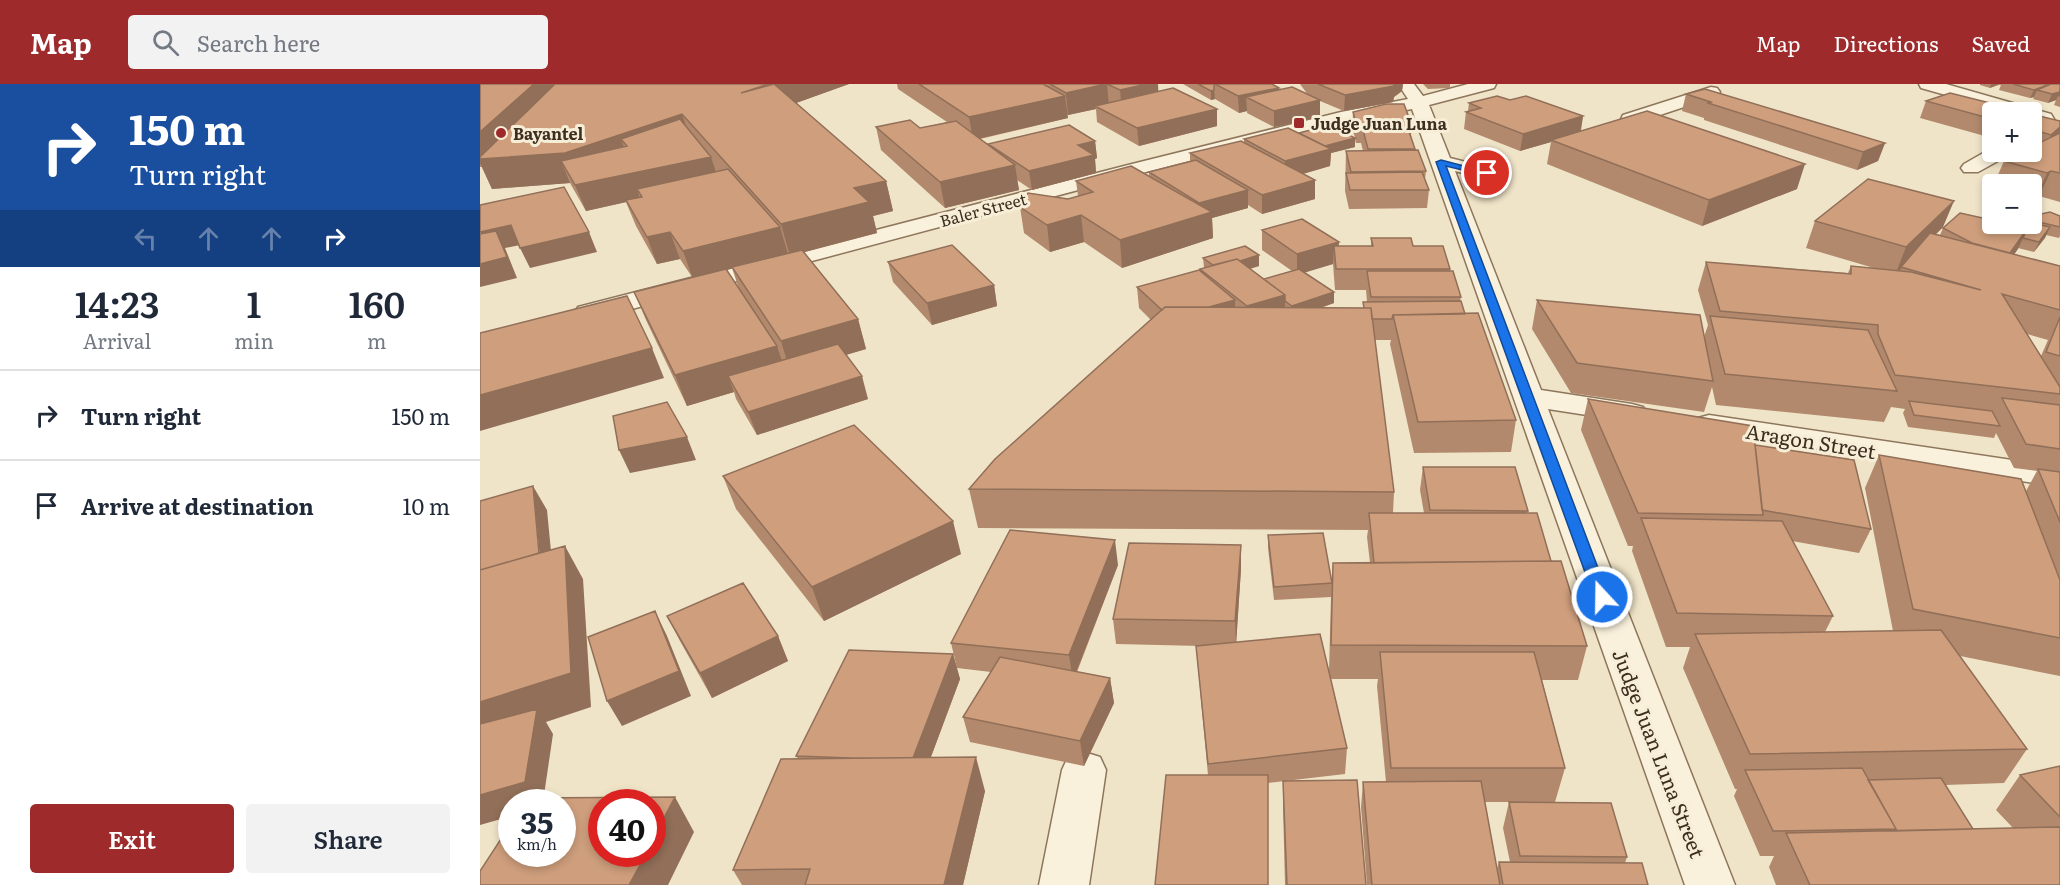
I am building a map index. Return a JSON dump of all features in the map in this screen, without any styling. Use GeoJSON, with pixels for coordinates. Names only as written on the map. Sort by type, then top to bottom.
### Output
{"type":"FeatureCollection","features":[{"type":"Feature","properties":{"kind":"street","name":"Baler Street"},"geometry":{"type":"LineString","coordinates":[[572,317],[1341,117],[1412,93],[1488,84]]}},
{"type":"Feature","properties":{"kind":"street"},"geometry":{"type":"LineString","coordinates":[[1927,84],[1989,102]]}},
{"type":"Feature","properties":{"kind":"street"},"geometry":{"type":"LineString","coordinates":[[1630,119],[1711,92]]}},
{"type":"Feature","properties":{"kind":"street","name":"Judge Juan Luna Street"},"geometry":{"type":"LineString","coordinates":[[1412,93],[1441,162],[1710,885]]}},
{"type":"Feature","properties":{"kind":"street"},"geometry":{"type":"LineString","coordinates":[[2042,117],[2048,124],[2042,128]]}},
{"type":"Feature","properties":{"kind":"street"},"geometry":{"type":"LineString","coordinates":[[1441,162],[1487,173]]}},
{"type":"Feature","properties":{"kind":"street"},"geometry":{"type":"LineString","coordinates":[[1971,168],[1982,162]]}},
{"type":"Feature","properties":{"kind":"street","name":"Aragon Street"},"geometry":{"type":"LineString","coordinates":[[1527,397],[2060,477]]}},
{"type":"Feature","properties":{"kind":"street"},"geometry":{"type":"LineString","coordinates":[[1064,885],[1084,770]]}},
{"type":"Feature","properties":{"kind":"building"},"geometry":{"type":"Polygon","coordinates":[[[480,84],[534,84],[480,132],[480,84]]]}},
{"type":"Feature","properties":{"kind":"building"},"geometry":{"type":"Polygon","coordinates":[[[555,84],[769,84],[741,93],[774,84],[886,181],[854,188],[869,202],[781,224],[682,114],[565,153],[480,159],[555,84]]]}},
{"type":"Feature","properties":{"kind":"building"},"geometry":{"type":"Polygon","coordinates":[[[919,84],[1043,84],[1065,96],[969,117],[919,84]]]}},
{"type":"Feature","properties":{"kind":"building"},"geometry":{"type":"Polygon","coordinates":[[[1050,84],[1106,84],[1066,93],[1050,84]]]}},
{"type":"Feature","properties":{"kind":"building"},"geometry":{"type":"Polygon","coordinates":[[[1107,84],[1147,84],[1120,90],[1107,84]]]}},
{"type":"Feature","properties":{"kind":"building"},"geometry":{"type":"Polygon","coordinates":[[[1198,84],[1214,84],[1214,90],[1211,91],[1198,84]]]}},
{"type":"Feature","properties":{"kind":"building"},"geometry":{"type":"Polygon","coordinates":[[[1215,84],[1272,84],[1279,88],[1238,96],[1215,84]]]}},
{"type":"Feature","properties":{"kind":"building"},"geometry":{"type":"Polygon","coordinates":[[[1318,84],[1394,84],[1394,86],[1345,95],[1318,84]]]}},
{"type":"Feature","properties":{"kind":"building"},"geometry":{"type":"Polygon","coordinates":[[[2013,84],[2050,84],[2034,90],[2013,84]]]}},
{"type":"Feature","properties":{"kind":"building"},"geometry":{"type":"Polygon","coordinates":[[[2051,84],[2060,84],[2060,92],[2052,94],[2037,90],[2051,84]]]}},
{"type":"Feature","properties":{"kind":"building"},"geometry":{"type":"Polygon","coordinates":[[[1292,87],[1320,100],[1274,111],[1246,97],[1292,87]]]}},
{"type":"Feature","properties":{"kind":"building"},"geometry":{"type":"Polygon","coordinates":[[[1173,88],[1217,109],[1137,128],[1095,106],[1173,88]]]}},
{"type":"Feature","properties":{"kind":"building"},"geometry":{"type":"Polygon","coordinates":[[[1705,89],[1885,143],[1863,152],[1686,94],[1705,89]]]}},
{"type":"Feature","properties":{"kind":"building"},"geometry":{"type":"Polygon","coordinates":[[[1950,93],[1986,102],[1982,102],[1982,116],[1926,101],[1950,93]]]}},
{"type":"Feature","properties":{"kind":"building"},"geometry":{"type":"Polygon","coordinates":[[[1497,96],[1510,100],[1526,96],[1583,116],[1523,134],[1466,112],[1481,108],[1469,103],[1497,96]]]}},
{"type":"Feature","properties":{"kind":"building"},"geometry":{"type":"Polygon","coordinates":[[[1386,104],[1404,104],[1412,126],[1407,126],[1415,149],[1368,149],[1362,126],[1357,126],[1353,112],[1386,104]]]}},
{"type":"Feature","properties":{"kind":"building"},"geometry":{"type":"Polygon","coordinates":[[[1647,111],[1805,164],[1709,200],[1551,140],[1647,111]]]}},
{"type":"Feature","properties":{"kind":"building"},"geometry":{"type":"Polygon","coordinates":[[[2042,117],[2060,121],[2060,127],[2051,135],[2042,132],[2042,117]]]}},
{"type":"Feature","properties":{"kind":"building"},"geometry":{"type":"Polygon","coordinates":[[[680,119],[711,157],[575,185],[561,161],[627,146],[621,139],[680,119]]]}},
{"type":"Feature","properties":{"kind":"building"},"geometry":{"type":"Polygon","coordinates":[[[910,120],[920,128],[956,121],[1015,165],[940,182],[876,127],[910,120]]]}},
{"type":"Feature","properties":{"kind":"building"},"geometry":{"type":"Polygon","coordinates":[[[1069,125],[1095,141],[1078,145],[1094,155],[1029,171],[988,144],[1069,125]]]}},
{"type":"Feature","properties":{"kind":"building"},"geometry":{"type":"Polygon","coordinates":[[[1329,125],[1355,138],[1325,146],[1299,133],[1329,125]]]}},
{"type":"Feature","properties":{"kind":"building"},"geometry":{"type":"Polygon","coordinates":[[[1288,128],[1331,149],[1285,161],[1244,139],[1288,128]]]}},
{"type":"Feature","properties":{"kind":"building"},"geometry":{"type":"Polygon","coordinates":[[[2060,133],[2060,173],[2051,171],[2047,173],[2008,162],[2042,162],[2042,142],[2060,133]]]}},
{"type":"Feature","properties":{"kind":"building"},"geometry":{"type":"Polygon","coordinates":[[[1241,141],[1315,180],[1262,195],[1190,153],[1241,141]]]}},
{"type":"Feature","properties":{"kind":"building"},"geometry":{"type":"Polygon","coordinates":[[[1418,150],[1426,171],[1351,172],[1346,151],[1418,150]]]}},
{"type":"Feature","properties":{"kind":"building"},"geometry":{"type":"Polygon","coordinates":[[[1196,160],[1248,190],[1199,203],[1149,172],[1196,160]]]}},
{"type":"Feature","properties":{"kind":"building"},"geometry":{"type":"Polygon","coordinates":[[[1131,166],[1212,212],[1120,240],[1081,215],[1047,225],[1020,207],[1028,193],[1068,199],[1093,192],[1076,181],[1131,166]]]}},
{"type":"Feature","properties":{"kind":"building"},"geometry":{"type":"Polygon","coordinates":[[[728,169],[780,227],[683,251],[670,232],[647,237],[626,200],[642,197],[637,189],[728,169]]]}},
{"type":"Feature","properties":{"kind":"building"},"geometry":{"type":"Polygon","coordinates":[[[1422,172],[1429,190],[1350,190],[1346,173],[1422,172]]]}},
{"type":"Feature","properties":{"kind":"building"},"geometry":{"type":"Polygon","coordinates":[[[1868,179],[1954,201],[1906,247],[1815,221],[1868,179]]]}},
{"type":"Feature","properties":{"kind":"building"},"geometry":{"type":"Polygon","coordinates":[[[564,187],[589,232],[520,248],[511,225],[480,232],[480,205],[564,187]]]}},
{"type":"Feature","properties":{"kind":"building"},"geometry":{"type":"Polygon","coordinates":[[[2050,212],[2060,216],[2060,227],[2042,223],[2042,214],[2050,212]]]}},
{"type":"Feature","properties":{"kind":"building"},"geometry":{"type":"Polygon","coordinates":[[[1960,213],[1982,218],[1982,234],[2023,234],[2010,253],[1972,243],[1943,228],[1960,213]]]}},
{"type":"Feature","properties":{"kind":"building"},"geometry":{"type":"Polygon","coordinates":[[[1302,219],[1339,242],[1297,254],[1262,230],[1302,219]]]}},
{"type":"Feature","properties":{"kind":"building"},"geometry":{"type":"Polygon","coordinates":[[[2042,225],[2050,227],[2039,242],[2023,238],[2025,234],[2042,234],[2042,225]]]}},
{"type":"Feature","properties":{"kind":"building"},"geometry":{"type":"Polygon","coordinates":[[[496,231],[507,257],[480,264],[480,234],[496,231]]]}},
{"type":"Feature","properties":{"kind":"building"},"geometry":{"type":"Polygon","coordinates":[[[1930,233],[2060,266],[2060,310],[2002,294],[2060,387],[2060,394],[1895,375],[1878,334],[1878,325],[1720,311],[1706,262],[1851,274],[1851,266],[1911,272],[1981,290],[1901,267],[1930,233]]]}},
{"type":"Feature","properties":{"kind":"building"},"geometry":{"type":"Polygon","coordinates":[[[1371,238],[1411,238],[1413,246],[1443,246],[1450,269],[1336,269],[1334,246],[1373,246],[1371,238]]]}},
{"type":"Feature","properties":{"kind":"building"},"geometry":{"type":"Polygon","coordinates":[[[952,245],[994,285],[927,303],[888,262],[952,245]]]}},
{"type":"Feature","properties":{"kind":"building"},"geometry":{"type":"Polygon","coordinates":[[[1245,246],[1259,255],[1240,261],[1237,259],[1213,265],[1203,258],[1245,246]]]}},
{"type":"Feature","properties":{"kind":"building"},"geometry":{"type":"Polygon","coordinates":[[[802,250],[858,319],[781,341],[732,267],[802,250]]]}},
{"type":"Feature","properties":{"kind":"building"},"geometry":{"type":"Polygon","coordinates":[[[1237,259],[1285,295],[1247,306],[1200,269],[1237,259]]]}},
{"type":"Feature","properties":{"kind":"building"},"geometry":{"type":"Polygon","coordinates":[[[726,269],[777,346],[675,375],[634,292],[726,269]]]}},
{"type":"Feature","properties":{"kind":"building"},"geometry":{"type":"Polygon","coordinates":[[[1299,269],[1334,292],[1292,306],[1285,301],[1285,295],[1264,279],[1299,269]]]}},
{"type":"Feature","properties":{"kind":"building"},"geometry":{"type":"Polygon","coordinates":[[[1199,270],[1235,300],[1209,307],[1165,307],[1162,310],[1137,287],[1199,270]]]}},
{"type":"Feature","properties":{"kind":"building"},"geometry":{"type":"Polygon","coordinates":[[[1367,271],[1453,271],[1461,297],[1371,297],[1367,271]]]}},
{"type":"Feature","properties":{"kind":"building"},"geometry":{"type":"Polygon","coordinates":[[[627,296],[652,348],[480,395],[480,333],[627,296]]]}},
{"type":"Feature","properties":{"kind":"building"},"geometry":{"type":"Polygon","coordinates":[[[1537,300],[1700,315],[1713,381],[1577,363],[1537,300]]]}},
{"type":"Feature","properties":{"kind":"building"},"geometry":{"type":"Polygon","coordinates":[[[1461,301],[1465,314],[1393,315],[1392,319],[1372,319],[1371,308],[1364,308],[1363,302],[1461,301]]]}},
{"type":"Feature","properties":{"kind":"building"},"geometry":{"type":"Polygon","coordinates":[[[1165,307],[1371,308],[1394,492],[969,489],[995,459],[1165,307]]]}},
{"type":"Feature","properties":{"kind":"building"},"geometry":{"type":"Polygon","coordinates":[[[1478,313],[1516,420],[1418,422],[1393,315],[1478,313]]]}},
{"type":"Feature","properties":{"kind":"building"},"geometry":{"type":"Polygon","coordinates":[[[1710,316],[1868,330],[1897,391],[1725,374],[1710,316]]]}},
{"type":"Feature","properties":{"kind":"building"},"geometry":{"type":"Polygon","coordinates":[[[2060,317],[2060,356],[2046,352],[2060,317]]]}},
{"type":"Feature","properties":{"kind":"building"},"geometry":{"type":"Polygon","coordinates":[[[838,344],[862,376],[748,412],[728,376],[838,344]]]}},
{"type":"Feature","properties":{"kind":"building"},"geometry":{"type":"Polygon","coordinates":[[[2002,398],[2060,405],[2060,449],[2026,444],[2002,398]]]}},
{"type":"Feature","properties":{"kind":"building"},"geometry":{"type":"Polygon","coordinates":[[[1588,399],[1753,426],[1763,515],[1638,513],[1588,399]]]}},
{"type":"Feature","properties":{"kind":"building"},"geometry":{"type":"Polygon","coordinates":[[[1909,401],[1992,411],[2000,426],[1914,415],[1909,401]]]}},
{"type":"Feature","properties":{"kind":"building"},"geometry":{"type":"Polygon","coordinates":[[[667,402],[687,437],[619,450],[613,416],[667,402]]]}},
{"type":"Feature","properties":{"kind":"building"},"geometry":{"type":"Polygon","coordinates":[[[854,425],[953,521],[812,587],[723,476],[854,425]]]}},
{"type":"Feature","properties":{"kind":"building"},"geometry":{"type":"Polygon","coordinates":[[[1755,445],[1854,460],[1871,529],[1762,510],[1755,445]]]}},
{"type":"Feature","properties":{"kind":"building"},"geometry":{"type":"Polygon","coordinates":[[[1879,455],[2021,479],[2060,580],[2060,638],[1913,609],[1879,455]]]}},
{"type":"Feature","properties":{"kind":"building"},"geometry":{"type":"Polygon","coordinates":[[[1423,467],[1515,467],[1528,511],[1430,510],[1423,467]]]}},
{"type":"Feature","properties":{"kind":"building"},"geometry":{"type":"Polygon","coordinates":[[[2038,469],[2060,472],[2060,522],[2038,469]]]}},
{"type":"Feature","properties":{"kind":"building"},"geometry":{"type":"Polygon","coordinates":[[[533,486],[539,553],[480,570],[480,501],[533,486]]]}},
{"type":"Feature","properties":{"kind":"building"},"geometry":{"type":"Polygon","coordinates":[[[1369,513],[1537,513],[1551,561],[1374,563],[1369,513]]]}},
{"type":"Feature","properties":{"kind":"building"},"geometry":{"type":"Polygon","coordinates":[[[1641,518],[1782,521],[1833,616],[1677,613],[1641,518]]]}},
{"type":"Feature","properties":{"kind":"building"},"geometry":{"type":"Polygon","coordinates":[[[1010,530],[1115,540],[1069,655],[951,643],[1010,530]]]}},
{"type":"Feature","properties":{"kind":"building"},"geometry":{"type":"Polygon","coordinates":[[[1323,533],[1332,583],[1274,587],[1268,535],[1323,533]]]}},
{"type":"Feature","properties":{"kind":"building"},"geometry":{"type":"Polygon","coordinates":[[[1129,543],[1241,545],[1235,621],[1113,619],[1129,543]]]}},
{"type":"Feature","properties":{"kind":"building"},"geometry":{"type":"Polygon","coordinates":[[[565,546],[571,673],[480,702],[480,570],[565,546]]]}},
{"type":"Feature","properties":{"kind":"building"},"geometry":{"type":"Polygon","coordinates":[[[1561,561],[1587,646],[1331,645],[1333,563],[1561,561]]]}},
{"type":"Feature","properties":{"kind":"building"},"geometry":{"type":"Polygon","coordinates":[[[743,583],[778,636],[700,673],[667,616],[743,583]]]}},
{"type":"Feature","properties":{"kind":"building"},"geometry":{"type":"Polygon","coordinates":[[[655,611],[679,671],[607,701],[588,637],[655,611]]]}},
{"type":"Feature","properties":{"kind":"building"},"geometry":{"type":"Polygon","coordinates":[[[1941,630],[2027,749],[1750,754],[1695,634],[1941,630]]]}},
{"type":"Feature","properties":{"kind":"building"},"geometry":{"type":"Polygon","coordinates":[[[1320,634],[1347,748],[1208,764],[1196,646],[1320,634]]]}},
{"type":"Feature","properties":{"kind":"building"},"geometry":{"type":"Polygon","coordinates":[[[849,650],[953,654],[913,758],[796,756],[849,650]]]}},
{"type":"Feature","properties":{"kind":"building"},"geometry":{"type":"Polygon","coordinates":[[[1380,652],[1534,652],[1565,768],[1391,768],[1380,652]]]}},
{"type":"Feature","properties":{"kind":"building"},"geometry":{"type":"Polygon","coordinates":[[[1000,657],[1110,678],[1080,741],[963,717],[1000,657]]]}},
{"type":"Feature","properties":{"kind":"building"},"geometry":{"type":"Polygon","coordinates":[[[537,709],[525,782],[480,795],[480,724],[537,709]]]}},
{"type":"Feature","properties":{"kind":"building"},"geometry":{"type":"Polygon","coordinates":[[[976,757],[944,885],[805,885],[810,869],[733,870],[781,759],[976,757]]]}},
{"type":"Feature","properties":{"kind":"building"},"geometry":{"type":"Polygon","coordinates":[[[2060,766],[2060,817],[2020,775],[2060,766]]]}},
{"type":"Feature","properties":{"kind":"building"},"geometry":{"type":"Polygon","coordinates":[[[1862,768],[1896,829],[1773,831],[1745,770],[1862,768]]]}},
{"type":"Feature","properties":{"kind":"building"},"geometry":{"type":"Polygon","coordinates":[[[1166,775],[1268,775],[1268,885],[1155,885],[1166,775]]]}},
{"type":"Feature","properties":{"kind":"building"},"geometry":{"type":"Polygon","coordinates":[[[1941,778],[1973,829],[1895,831],[1896,829],[1868,780],[1941,778]]]}},
{"type":"Feature","properties":{"kind":"building"},"geometry":{"type":"Polygon","coordinates":[[[1357,780],[1366,885],[1287,885],[1283,781],[1357,780]]]}},
{"type":"Feature","properties":{"kind":"building"},"geometry":{"type":"Polygon","coordinates":[[[1481,781],[1500,885],[1372,885],[1363,782],[1481,781]]]}},
{"type":"Feature","properties":{"kind":"building"},"geometry":{"type":"Polygon","coordinates":[[[666,797],[675,797],[666,814],[666,797]]]}},
{"type":"Feature","properties":{"kind":"building"},"geometry":{"type":"Polygon","coordinates":[[[576,798],[588,798],[588,867],[639,867],[629,885],[480,885],[480,871],[498,843],[498,867],[576,867],[576,798]]]}},
{"type":"Feature","properties":{"kind":"building"},"geometry":{"type":"Polygon","coordinates":[[[1509,802],[1611,803],[1627,857],[1520,856],[1509,802]]]}},
{"type":"Feature","properties":{"kind":"building"},"geometry":{"type":"Polygon","coordinates":[[[2060,827],[2060,885],[1810,885],[1786,833],[2060,827]]]}},
{"type":"Feature","properties":{"kind":"building"},"geometry":{"type":"Polygon","coordinates":[[[1499,862],[1642,863],[1648,885],[1503,885],[1499,862]]]}},
{"type":"Feature","properties":{"kind":"place","name":"Judge Juan Luna"},"geometry":{"type":"Point","coordinates":[1299,123]}},
{"type":"Feature","properties":{"kind":"place","name":"Bayantel"},"geometry":{"type":"Point","coordinates":[501,133]}},
{"type":"Feature","properties":{"kind":"route"},"geometry":{"type":"LineString","coordinates":[[1487,173],[1441,162],[1602,597]]}}]}
